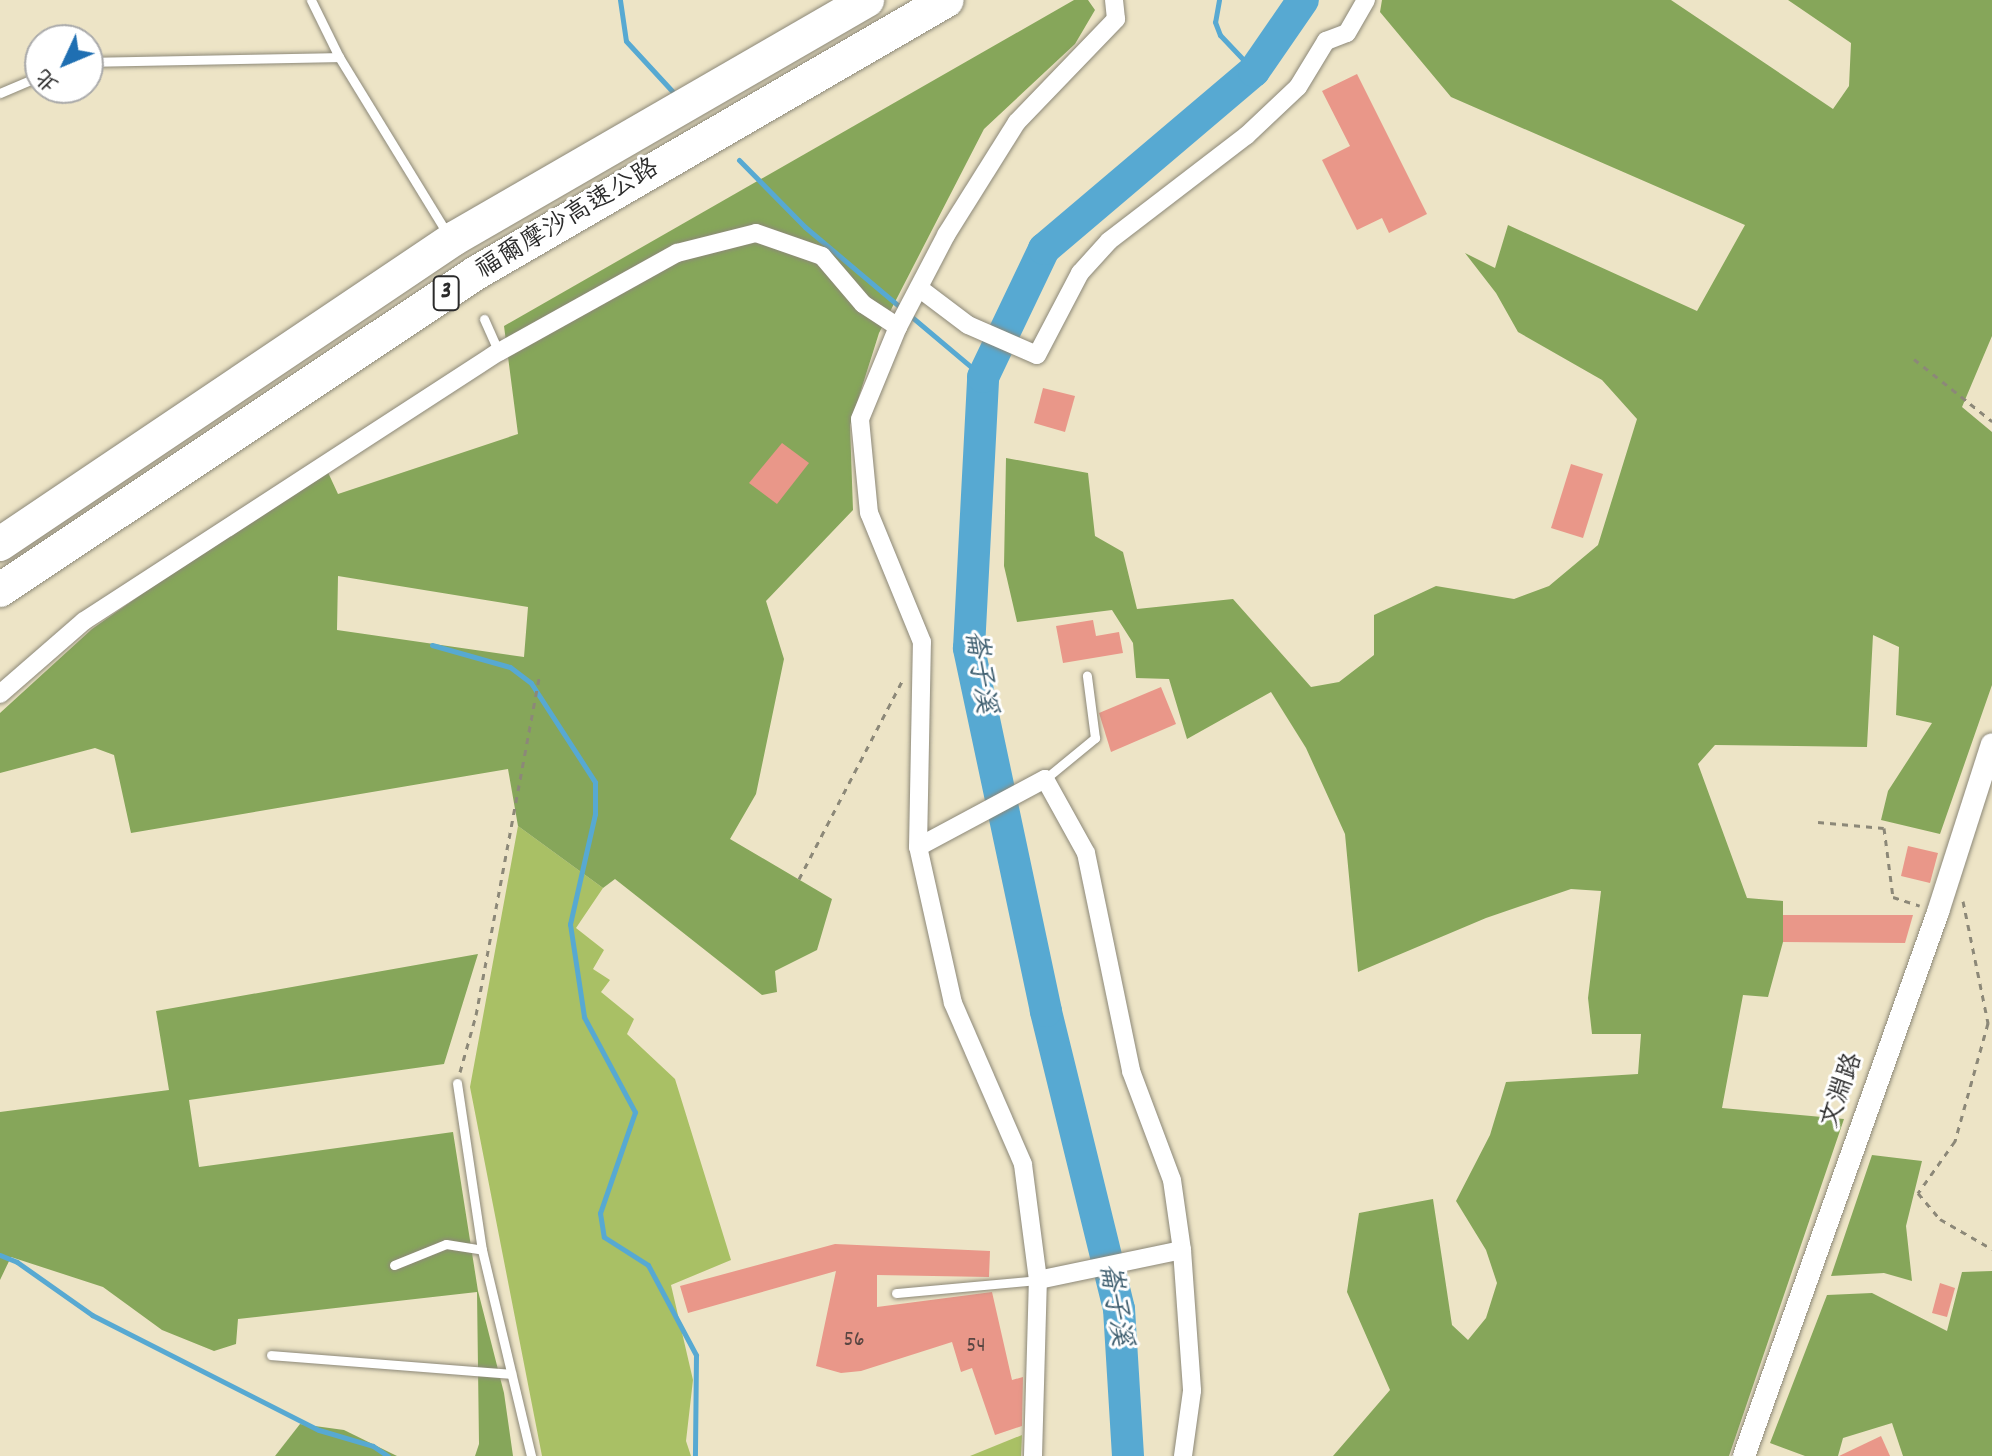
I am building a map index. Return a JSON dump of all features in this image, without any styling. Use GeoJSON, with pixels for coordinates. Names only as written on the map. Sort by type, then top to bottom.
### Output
{"type":"FeatureCollection","features":[{"type":"Feature","properties":{"kind":"highway","name":"福爾摩沙高速公路"},"geometry":{"type":"LineString","coordinates":[[7,539],[455,238],[867,0]]}},
{"type":"Feature","properties":{"kind":"highway","name":"福爾摩沙高速公路"},"geometry":{"type":"LineString","coordinates":[[0,590],[476,273],[947,0]]}},
{"type":"Feature","properties":{"kind":"highway"},"geometry":{"type":"LineString","coordinates":[[0,603],[46,558]]}},
{"type":"Feature","properties":{"kind":"street"},"geometry":{"type":"LineString","coordinates":[[1033,1456],[1038,1280],[1023,1164],[953,1003],[918,847],[922,642],[869,513],[860,419],[898,327],[1017,122],[1116,19],[1114,0]]}},
{"type":"Feature","properties":{"kind":"street"},"geometry":{"type":"LineString","coordinates":[[919,288],[968,325],[1037,355],[1080,273],[1109,241],[1246,136],[1287,97],[1326,41],[1347,33],[1366,0]]}},
{"type":"Feature","properties":{"kind":"street"},"geometry":{"type":"LineString","coordinates":[[0,694],[84,621],[499,352],[677,253],[756,233],[822,256],[863,304],[898,327]]}},
{"type":"Feature","properties":{"kind":"street","name":"文淵路"},"geometry":{"type":"LineString","coordinates":[[1744,1456],[1938,912],[1992,744]]}},
{"type":"Feature","properties":{"kind":"street"},"geometry":{"type":"LineString","coordinates":[[918,847],[1045,779],[1086,853],[1131,1071],[1172,1180],[1182,1250],[1192,1391],[1183,1456]]}},
{"type":"Feature","properties":{"kind":"street"},"geometry":{"type":"LineString","coordinates":[[1038,1280],[1182,1250]]}},
{"type":"Feature","properties":{"kind":"lane"},"geometry":{"type":"LineString","coordinates":[[311,0],[339,57],[443,227]]}},
{"type":"Feature","properties":{"kind":"lane"},"geometry":{"type":"LineString","coordinates":[[104,62],[339,57]]}},
{"type":"Feature","properties":{"kind":"lane"},"geometry":{"type":"LineString","coordinates":[[0,93],[24,83]]}},
{"type":"Feature","properties":{"kind":"lane"},"geometry":{"type":"LineString","coordinates":[[484,319],[499,352]]}},
{"type":"Feature","properties":{"kind":"lane"},"geometry":{"type":"LineString","coordinates":[[1045,779],[1095,738],[1087,676]]}},
{"type":"Feature","properties":{"kind":"lane"},"geometry":{"type":"LineString","coordinates":[[457,1083],[482,1250],[531,1456]]}},
{"type":"Feature","properties":{"kind":"lane"},"geometry":{"type":"LineString","coordinates":[[394,1265],[446,1244],[482,1250]]}},
{"type":"Feature","properties":{"kind":"lane"},"geometry":{"type":"LineString","coordinates":[[896,1293],[1038,1280]]}},
{"type":"Feature","properties":{"kind":"lane"},"geometry":{"type":"LineString","coordinates":[[271,1355],[511,1374]]}},
{"type":"Feature","properties":{"kind":"path"},"geometry":{"type":"LineString","coordinates":[[1914,359],[1992,421]]}},
{"type":"Feature","properties":{"kind":"path"},"geometry":{"type":"LineString","coordinates":[[799,879],[922,642]]}},
{"type":"Feature","properties":{"kind":"path"},"geometry":{"type":"LineString","coordinates":[[457,1083],[476,1015],[539,677]]}},
{"type":"Feature","properties":{"kind":"path"},"geometry":{"type":"LineString","coordinates":[[1818,822],[1884,828],[1893,897],[1938,912]]}},
{"type":"Feature","properties":{"kind":"path"},"geometry":{"type":"LineString","coordinates":[[1948,883],[1966,903],[1988,1023],[1955,1141],[1918,1193],[1940,1219],[1992,1249]]}},
{"type":"Feature","properties":{"kind":"green space"},"geometry":{"type":"Polygon","coordinates":[[[1074,0],[1088,0],[1095,10],[1075,44],[984,129],[879,333],[850,425],[853,510],[766,601],[784,659],[756,794],[730,839],[832,899],[817,950],[775,971],[777,992],[762,995],[615,879],[603,888],[518,826],[508,769],[131,833],[114,755],[95,748],[0,773],[0,713],[92,629],[325,466],[338,494],[518,434],[504,326],[1074,0]],[[338,576],[337,630],[524,657],[528,607],[338,576]]]}},
{"type":"Feature","properties":{"kind":"green space"},"geometry":{"type":"Polygon","coordinates":[[[1382,0],[1671,0],[1833,109],[1849,86],[1851,43],[1788,0],[1992,0],[1992,336],[1962,407],[1992,432],[1992,685],[1940,834],[1881,820],[1888,791],[1932,723],[1896,715],[1899,647],[1873,635],[1867,747],[1715,745],[1698,764],[1747,898],[1783,901],[1783,942],[1768,997],[1743,995],[1722,1108],[1844,1119],[1729,1456],[1333,1456],[1390,1390],[1347,1292],[1359,1213],[1433,1199],[1452,1325],[1468,1340],[1486,1318],[1497,1283],[1486,1250],[1456,1201],[1490,1135],[1506,1082],[1638,1074],[1641,1034],[1592,1034],[1588,998],[1601,891],[1571,889],[1486,918],[1358,972],[1345,834],[1306,748],[1271,692],[1187,739],[1169,679],[1136,678],[1133,643],[1112,610],[1017,622],[1004,566],[1006,458],[1088,473],[1095,536],[1123,552],[1137,609],[1233,599],[1311,687],[1339,682],[1374,655],[1374,615],[1436,586],[1514,599],[1549,586],[1598,545],[1637,419],[1602,380],[1518,332],[1496,293],[1465,253],[1495,268],[1508,225],[1697,311],[1745,225],[1451,97],[1380,12],[1382,0]]]}},
{"type":"Feature","properties":{"kind":"green space"},"geometry":{"type":"Polygon","coordinates":[[[518,826],[603,888],[576,928],[604,950],[593,969],[610,980],[601,992],[634,1019],[627,1034],[675,1079],[731,1260],[671,1285],[693,1380],[686,1441],[691,1456],[542,1456],[470,1087],[518,826]]]}},
{"type":"Feature","properties":{"kind":"green space"},"geometry":{"type":"Polygon","coordinates":[[[478,954],[444,1064],[189,1100],[199,1167],[453,1132],[478,1291],[504,1393],[513,1456],[475,1456],[479,1444],[477,1292],[238,1319],[236,1344],[214,1351],[162,1330],[103,1287],[11,1257],[0,1280],[0,1112],[169,1090],[156,1011],[478,954]]]}},
{"type":"Feature","properties":{"kind":"green space"},"geometry":{"type":"Polygon","coordinates":[[[1872,1155],[1922,1161],[1906,1226],[1912,1281],[1884,1273],[1831,1276],[1872,1155]]]}},
{"type":"Feature","properties":{"kind":"green space"},"geometry":{"type":"Polygon","coordinates":[[[1992,1271],[1992,1456],[1903,1456],[1892,1423],[1843,1438],[1838,1456],[1805,1456],[1770,1443],[1827,1295],[1872,1293],[1947,1331],[1962,1272],[1992,1271]]]}},
{"type":"Feature","properties":{"kind":"green space"},"geometry":{"type":"Polygon","coordinates":[[[300,1424],[344,1430],[397,1456],[275,1456],[300,1424]]]}},
{"type":"Feature","properties":{"kind":"green space"},"geometry":{"type":"Polygon","coordinates":[[[1022,1435],[1021,1456],[970,1456],[1022,1435]]]}},
{"type":"Feature","properties":{"kind":"building"},"geometry":{"type":"Polygon","coordinates":[[[1357,74],[1427,214],[1389,233],[1382,218],[1357,230],[1322,160],[1350,146],[1322,91],[1357,74]]]}},
{"type":"Feature","properties":{"kind":"building"},"geometry":{"type":"Polygon","coordinates":[[[1043,388],[1075,396],[1065,432],[1034,423],[1043,388]]]}},
{"type":"Feature","properties":{"kind":"building"},"geometry":{"type":"Polygon","coordinates":[[[782,443],[809,463],[777,504],[749,483],[782,443]]]}},
{"type":"Feature","properties":{"kind":"building"},"geometry":{"type":"Polygon","coordinates":[[[1571,464],[1603,474],[1583,538],[1551,528],[1571,464]]]}},
{"type":"Feature","properties":{"kind":"building"},"geometry":{"type":"Polygon","coordinates":[[[1093,620],[1096,636],[1119,632],[1123,653],[1063,663],[1056,626],[1093,620]]]}},
{"type":"Feature","properties":{"kind":"building"},"geometry":{"type":"Polygon","coordinates":[[[1161,687],[1176,724],[1111,752],[1099,713],[1161,687]]]}},
{"type":"Feature","properties":{"kind":"building"},"geometry":{"type":"Polygon","coordinates":[[[1908,846],[1938,853],[1930,883],[1901,876],[1908,846]]]}},
{"type":"Feature","properties":{"kind":"building"},"geometry":{"type":"Polygon","coordinates":[[[1783,915],[1913,915],[1905,943],[1783,942],[1783,915]]]}},
{"type":"Feature","properties":{"kind":"building"},"geometry":{"type":"Polygon","coordinates":[[[835,1244],[990,1251],[989,1277],[877,1275],[877,1307],[992,1292],[1012,1380],[1023,1377],[1022,1426],[995,1435],[972,1368],[961,1372],[952,1342],[861,1371],[841,1373],[816,1366],[836,1271],[688,1313],[680,1286],[835,1244]]]}},
{"type":"Feature","properties":{"kind":"building"},"geometry":{"type":"Polygon","coordinates":[[[1940,1283],[1955,1288],[1947,1317],[1932,1313],[1940,1283]]]}},
{"type":"Feature","properties":{"kind":"building"},"geometry":{"type":"Polygon","coordinates":[[[1881,1436],[1890,1456],[1839,1456],[1881,1436]]]}},
{"type":"Feature","properties":{"kind":"waterway"},"geometry":{"type":"LineString","coordinates":[[620,0],[626,41],[673,92]]}},
{"type":"Feature","properties":{"kind":"waterway"},"geometry":{"type":"LineString","coordinates":[[1219,0],[1215,22],[1220,35],[1254,71]]}},
{"type":"Feature","properties":{"kind":"waterway","name":"崙子溪"},"geometry":{"type":"LineString","coordinates":[[1128,1456],[1119,1309],[1046,1011],[969,648],[983,377],[1044,249],[1254,71],[1303,0]]}},
{"type":"Feature","properties":{"kind":"waterway"},"geometry":{"type":"LineString","coordinates":[[739,160],[805,227],[983,377]]}},
{"type":"Feature","properties":{"kind":"waterway"},"geometry":{"type":"LineString","coordinates":[[432,645],[510,667],[531,683],[595,782],[595,814],[570,924],[584,1017],[635,1112],[600,1213],[604,1237],[648,1265],[696,1355],[695,1456]]}},
{"type":"Feature","properties":{"kind":"waterway"},"geometry":{"type":"LineString","coordinates":[[0,1255],[17,1262],[92,1315],[319,1430],[373,1446],[388,1456]]}}]}
